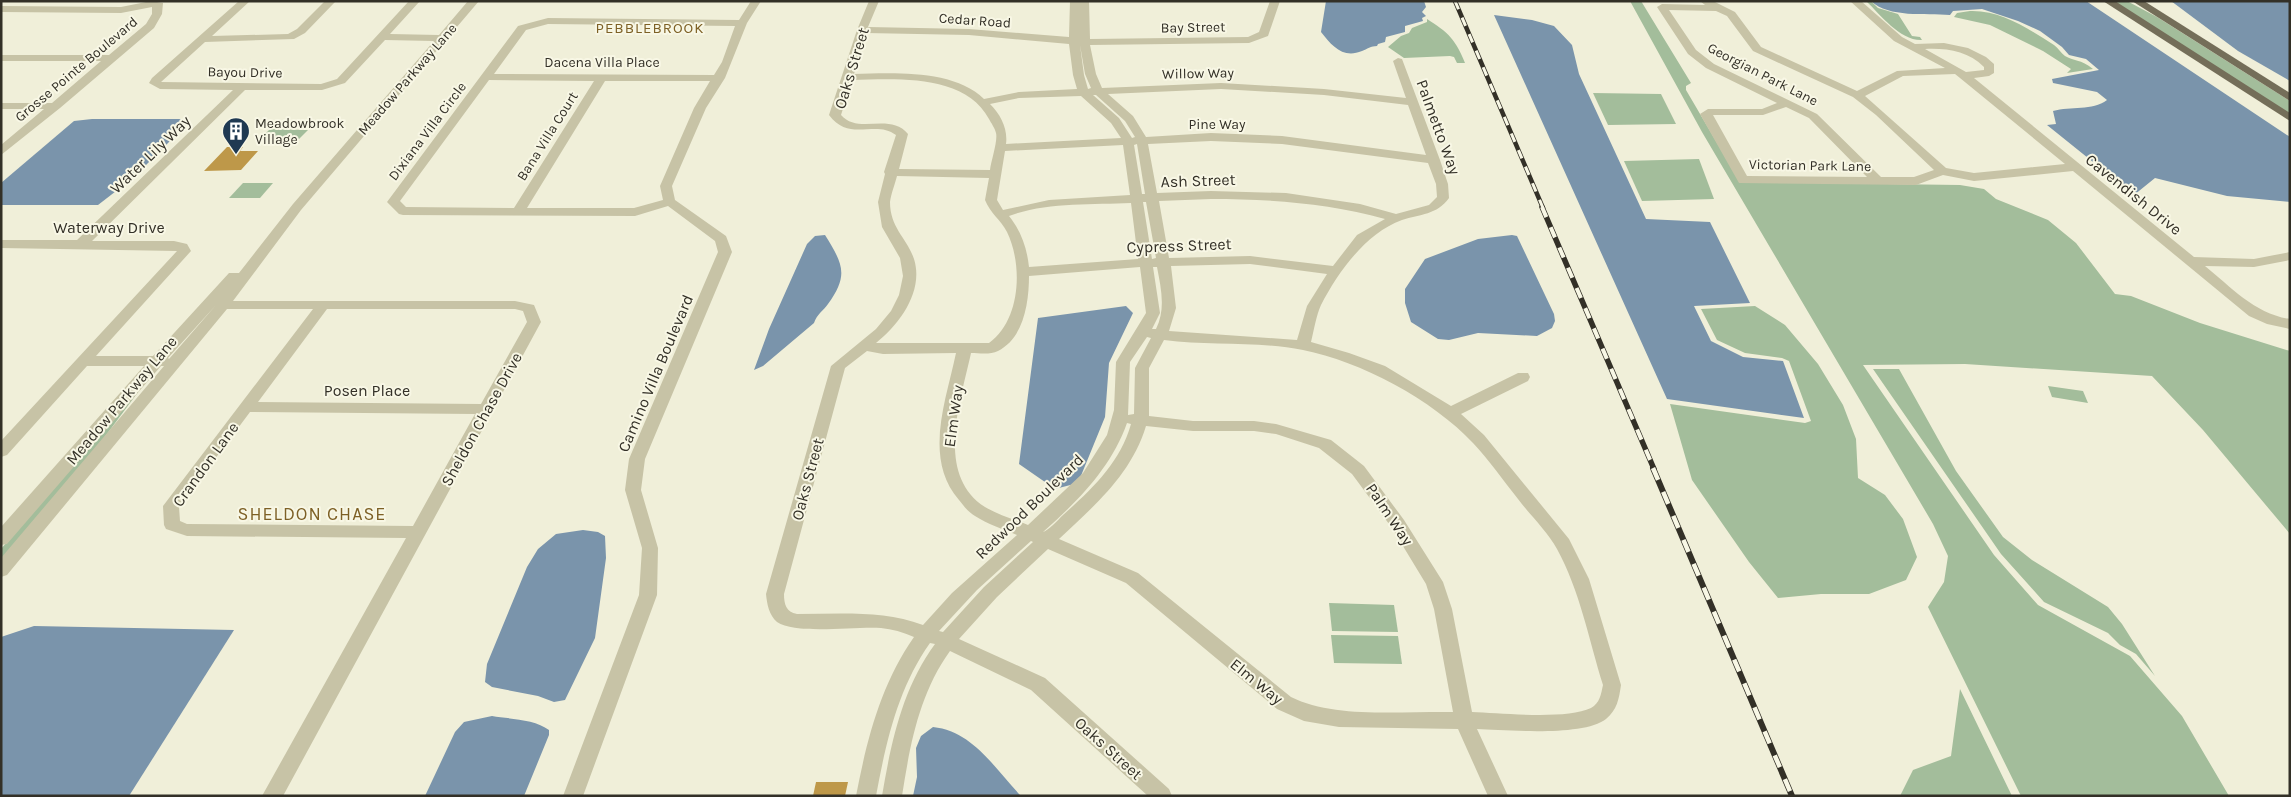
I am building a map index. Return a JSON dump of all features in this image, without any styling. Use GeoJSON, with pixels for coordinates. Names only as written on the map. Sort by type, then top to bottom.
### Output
{"type":"FeatureCollection","features":[{"type":"Feature","properties":{"kind":"main road"},"geometry":{"type":"LineString","coordinates":[[2108,1],[2290,118]]}},
{"type":"Feature","properties":{"kind":"main road"},"geometry":{"type":"LineString","coordinates":[[2137,1],[2290,98]]}},
{"type":"Feature","properties":{"kind":"street","name":"Bayou Drive"},"geometry":{"type":"LineString","coordinates":[[245,1],[156,80],[155,84],[160,86],[322,87],[333,85],[341,80],[415,1]]}},
{"type":"Feature","properties":{"kind":"street","name":"Bayou Drive"},"geometry":{"type":"LineString","coordinates":[[203,39],[287,38],[301,31],[331,1]]}},
{"type":"Feature","properties":{"kind":"street","name":"Meadow Parkway Lane"},"geometry":{"type":"LineString","coordinates":[[1,570],[223,305],[263,249],[474,1]]}},
{"type":"Feature","properties":{"kind":"street"},"geometry":{"type":"LineString","coordinates":[[670,202],[666,194],[668,178],[700,108],[719,78],[742,23],[756,1]]}},
{"type":"Feature","properties":{"kind":"street","name":"Oaks Street"},"geometry":{"type":"LineString","coordinates":[[874,1],[862,30],[835,115],[840,121],[852,126],[888,127],[900,132],[902,140],[890,172],[884,211],[888,227],[908,258],[909,284],[903,303],[889,323],[838,366],[776,594],[776,606],[780,615],[786,620],[891,622],[928,633],[1038,684],[1162,796]]}},
{"type":"Feature","properties":{"kind":"street"},"geometry":{"type":"LineString","coordinates":[[1075,1],[1072,20],[1080,42]]}},
{"type":"Feature","properties":{"kind":"street"},"geometry":{"type":"LineString","coordinates":[[1084,1],[1079,79],[1091,92]]}},
{"type":"Feature","properties":{"kind":"street","name":"Bay Street"},"geometry":{"type":"LineString","coordinates":[[1080,42],[1254,40],[1262,36],[1266,30],[1275,1]]}},
{"type":"Feature","properties":{"kind":"street"},"geometry":{"type":"LineString","coordinates":[[1705,1],[1731,14],[1758,50],[1857,95],[1942,171],[1974,177],[2075,167]]}},
{"type":"Feature","properties":{"kind":"street","name":"Cavendish Drive"},"geometry":{"type":"LineString","coordinates":[[1855,1],[1892,34],[1961,73],[2254,312],[2272,321],[2290,324]]}},
{"type":"Feature","properties":{"kind":"street"},"geometry":{"type":"LineString","coordinates":[[1,9],[121,10],[158,2]]}},
{"type":"Feature","properties":{"kind":"street","name":"Grosse Pointe Boulevard"},"geometry":{"type":"LineString","coordinates":[[1,151],[150,26],[157,14],[158,2]]}},
{"type":"Feature","properties":{"kind":"street","name":"Georgian Park Lane"},"geometry":{"type":"LineString","coordinates":[[1719,8],[1662,7],[1696,56],[1710,66],[1787,103],[1819,121],[1878,181]]}},
{"type":"Feature","properties":{"kind":"street","name":"Dixiana Villa Circle"},"geometry":{"type":"LineString","coordinates":[[670,202],[636,212],[518,212],[403,210],[393,202],[522,28],[534,23],[548,21],[742,23]]}},
{"type":"Feature","properties":{"kind":"street","name":"Cedar Road"},"geometry":{"type":"LineString","coordinates":[[862,30],[969,32],[1080,42]]}},
{"type":"Feature","properties":{"kind":"street"},"geometry":{"type":"LineString","coordinates":[[382,37],[443,38]]}},
{"type":"Feature","properties":{"kind":"street"},"geometry":{"type":"LineString","coordinates":[[1901,73],[1989,73],[1990,66],[1975,54],[1935,44],[1914,46]]}},
{"type":"Feature","properties":{"kind":"street"},"geometry":{"type":"LineString","coordinates":[[1857,95],[1901,73],[1930,55]]}},
{"type":"Feature","properties":{"kind":"street"},"geometry":{"type":"LineString","coordinates":[[1,58],[114,58]]}},
{"type":"Feature","properties":{"kind":"street","name":"Palmetto Way"},"geometry":{"type":"LineString","coordinates":[[1303,345],[1314,306],[1336,271],[1362,238],[1396,218],[1427,210],[1441,202],[1444,190],[1398,61]]}},
{"type":"Feature","properties":{"kind":"street","name":"Dacena Villa Place"},"geometry":{"type":"LineString","coordinates":[[486,77],[719,78]]}},
{"type":"Feature","properties":{"kind":"street","name":"Bana Villa Court"},"geometry":{"type":"LineString","coordinates":[[518,212],[602,77]]}},
{"type":"Feature","properties":{"kind":"street"},"geometry":{"type":"LineString","coordinates":[[847,77],[932,80],[961,88],[984,102],[998,123],[1002,133],[991,200],[1017,241],[1023,272],[1018,312],[1004,340],[992,348],[964,350],[882,349],[863,345]]}},
{"type":"Feature","properties":{"kind":"street","name":"Water Lily Way"},"geometry":{"type":"LineString","coordinates":[[80,245],[243,86]]}},
{"type":"Feature","properties":{"kind":"street","name":"Willow Way"},"geometry":{"type":"LineString","coordinates":[[984,102],[1019,95],[1250,87],[1324,92],[1412,102]]}},
{"type":"Feature","properties":{"kind":"street","name":"Redwood Boulevard"},"geometry":{"type":"LineString","coordinates":[[866,796],[879,732],[888,705],[913,653],[967,588],[1029,533],[1090,474],[1104,455],[1120,417],[1122,370],[1126,357],[1151,320],[1154,304],[1146,263],[1144,198],[1135,141],[1091,92]]}},
{"type":"Feature","properties":{"kind":"street","name":"Victorian Park Lane"},"geometry":{"type":"LineString","coordinates":[[1787,103],[1763,112],[1708,112],[1706,114],[1743,180],[1916,181],[1942,171]]}},
{"type":"Feature","properties":{"kind":"street"},"geometry":{"type":"LineString","coordinates":[[1,106],[56,106]]}},
{"type":"Feature","properties":{"kind":"street","name":"Pine Way"},"geometry":{"type":"LineString","coordinates":[[999,148],[1211,137],[1282,140],[1434,160]]}},
{"type":"Feature","properties":{"kind":"street"},"geometry":{"type":"LineString","coordinates":[[890,172],[994,174]]}},
{"type":"Feature","properties":{"kind":"street","name":"Ash Street"},"geometry":{"type":"LineString","coordinates":[[1001,215],[1034,205],[1217,194],[1274,196],[1334,204],[1396,218]]}},
{"type":"Feature","properties":{"kind":"street","name":"Redwood Boulevard"},"geometry":{"type":"LineString","coordinates":[[892,796],[902,739],[913,703],[921,684],[946,641],[984,596],[1109,483],[1127,454],[1140,420],[1142,408],[1142,368],[1150,351],[1162,336],[1170,316],[1171,307],[1163,262],[1144,198]]}},
{"type":"Feature","properties":{"kind":"street","name":"Camino Villa Boulevard"},"geometry":{"type":"LineString","coordinates":[[573,796],[648,595],[650,548],[633,490],[637,459],[725,252],[721,239],[670,202]]}},
{"type":"Feature","properties":{"kind":"street","name":"Waterway Drive"},"geometry":{"type":"LineString","coordinates":[[1,244],[174,245],[182,247],[184,251],[1,451]]}},
{"type":"Feature","properties":{"kind":"street","name":"Meadow Parkway Lane"},"geometry":{"type":"LineString","coordinates":[[1,540],[157,361],[245,264],[263,249]]}},
{"type":"Feature","properties":{"kind":"street"},"geometry":{"type":"LineString","coordinates":[[2192,262],[2245,263],[2278,261],[2290,256]]}},
{"type":"Feature","properties":{"kind":"street","name":"Cypress Street"},"geometry":{"type":"LineString","coordinates":[[1023,272],[1163,262],[1250,260],[1336,271]]}},
{"type":"Feature","properties":{"kind":"street","name":"Crandon Lane"},"geometry":{"type":"LineString","coordinates":[[324,304],[171,506],[172,525],[186,530],[418,532]]}},
{"type":"Feature","properties":{"kind":"street","name":"Sheldon Chase Drive"},"geometry":{"type":"LineString","coordinates":[[223,305],[515,305],[529,308],[534,322],[272,796]]}},
{"type":"Feature","properties":{"kind":"street","name":"Elm Way"},"geometry":{"type":"LineString","coordinates":[[964,350],[946,442],[950,471],[961,493],[979,511],[1132,578],[1274,697],[1296,710],[1339,719],[1464,722],[1580,721],[1598,714],[1604,709],[1612,694],[1612,685],[1580,579],[1563,544],[1479,439],[1450,413],[1380,370],[1344,356],[1303,345],[1258,340],[1207,340],[1162,336],[1144,332]]}},
{"type":"Feature","properties":{"kind":"street"},"geometry":{"type":"LineString","coordinates":[[84,361],[176,361]]}},
{"type":"Feature","properties":{"kind":"street"},"geometry":{"type":"LineString","coordinates":[[1450,413],[1523,377]]}},
{"type":"Feature","properties":{"kind":"street","name":"Posen Place"},"geometry":{"type":"LineString","coordinates":[[246,406],[487,408]]}},
{"type":"Feature","properties":{"kind":"street","name":"Palm Way"},"geometry":{"type":"LineString","coordinates":[[1120,417],[1193,426],[1254,426],[1276,429],[1312,439],[1349,461],[1367,479],[1434,582],[1442,609],[1464,722],[1498,796]]}},
{"type":"Feature","properties":{"kind":"green space"},"geometry":{"type":"Polygon","coordinates":[[[1630,1],[1641,1],[1691,83],[1686,86],[1686,90],[1740,182],[1960,185],[1984,189],[1996,199],[2048,220],[2076,243],[2115,294],[2131,296],[2200,323],[2290,351],[2290,534],[2203,430],[2152,376],[1965,364],[1863,365],[1994,555],[2038,605],[2130,656],[2182,716],[2229,796],[2021,796],[1928,607],[1944,582],[1948,556],[1933,524],[1702,132],[1630,1]]]}},
{"type":"Feature","properties":{"kind":"green space"},"geometry":{"type":"Polygon","coordinates":[[[1866,1],[1871,1],[1878,8],[1898,14],[1912,36],[1920,37],[1922,40],[1914,39],[1899,32],[1866,1]]]}},
{"type":"Feature","properties":{"kind":"green space"},"geometry":{"type":"Polygon","coordinates":[[[2113,1],[2127,1],[2157,17],[2290,101],[2290,115],[2113,1]]]}},
{"type":"Feature","properties":{"kind":"green space"},"geometry":{"type":"Polygon","coordinates":[[[1970,11],[2004,17],[2054,45],[2068,58],[2085,63],[2093,69],[2067,73],[2071,69],[2043,51],[1990,25],[1954,17],[1957,13],[1970,11]]]}},
{"type":"Feature","properties":{"kind":"green space"},"geometry":{"type":"Polygon","coordinates":[[[1427,19],[1441,28],[1450,37],[1465,63],[1457,63],[1454,57],[1450,56],[1404,58],[1388,47],[1401,36],[1409,33],[1412,28],[1427,22],[1427,19]]]}},
{"type":"Feature","properties":{"kind":"green space"},"geometry":{"type":"Polygon","coordinates":[[[1593,93],[1661,94],[1676,124],[1608,125],[1593,93]]]}},
{"type":"Feature","properties":{"kind":"green space"},"geometry":{"type":"Polygon","coordinates":[[[270,129],[308,130],[298,140],[260,139],[270,129]]]}},
{"type":"Feature","properties":{"kind":"green space"},"geometry":{"type":"Polygon","coordinates":[[[1699,159],[1714,199],[1642,201],[1624,161],[1699,159]]]}},
{"type":"Feature","properties":{"kind":"green space"},"geometry":{"type":"Polygon","coordinates":[[[243,183],[273,183],[260,198],[229,198],[243,183]]]}},
{"type":"Feature","properties":{"kind":"green space"},"geometry":{"type":"Polygon","coordinates":[[[1755,306],[1785,325],[1818,364],[1843,405],[1856,439],[1858,478],[1885,495],[1903,519],[1917,557],[1906,580],[1869,594],[1821,594],[1778,598],[1749,562],[1692,480],[1670,404],[1805,423],[1811,421],[1789,361],[1782,358],[1745,353],[1717,340],[1701,309],[1755,306]]]}},
{"type":"Feature","properties":{"kind":"green space"},"geometry":{"type":"Polygon","coordinates":[[[1873,369],[1899,369],[1956,471],[2003,537],[2032,560],[2108,607],[2122,624],[2155,676],[2136,654],[2120,645],[2108,633],[2044,602],[2001,554],[1873,369]]]}},
{"type":"Feature","properties":{"kind":"green space"},"geometry":{"type":"Polygon","coordinates":[[[147,380],[104,438],[1,561],[1,549],[147,380]]]}},
{"type":"Feature","properties":{"kind":"green space"},"geometry":{"type":"Polygon","coordinates":[[[2048,386],[2083,391],[2088,403],[2052,397],[2048,386]]]}},
{"type":"Feature","properties":{"kind":"green space"},"geometry":{"type":"Polygon","coordinates":[[[1329,603],[1394,605],[1398,632],[1332,631],[1329,603]]]}},
{"type":"Feature","properties":{"kind":"green space"},"geometry":{"type":"Polygon","coordinates":[[[1331,635],[1398,636],[1402,664],[1334,663],[1331,635]]]}},
{"type":"Feature","properties":{"kind":"green space"},"geometry":{"type":"Polygon","coordinates":[[[1960,689],[2012,796],[1900,796],[1913,770],[1951,756],[1960,689]]]}},
{"type":"Feature","properties":{"kind":"water"},"geometry":{"type":"Polygon","coordinates":[[[1326,1],[1424,1],[1426,7],[1422,12],[1426,16],[1422,18],[1423,21],[1405,26],[1405,32],[1386,37],[1385,42],[1377,46],[1349,53],[1338,50],[1321,32],[1326,1]]]}},
{"type":"Feature","properties":{"kind":"water"},"geometry":{"type":"Polygon","coordinates":[[[1871,1],[2086,1],[2290,137],[2290,202],[2227,196],[2155,178],[2134,195],[2047,125],[2056,124],[2053,111],[2095,106],[2107,100],[2097,92],[2053,83],[2052,79],[2099,70],[2086,59],[2069,55],[2062,47],[2040,31],[2018,21],[1982,9],[1953,11],[1950,15],[1908,14],[1887,10],[1871,1]]]}},
{"type":"Feature","properties":{"kind":"water"},"geometry":{"type":"Polygon","coordinates":[[[2171,1],[2290,1],[2290,81],[2238,51],[2171,1]]]}},
{"type":"Feature","properties":{"kind":"water"},"geometry":{"type":"Polygon","coordinates":[[[1494,15],[1532,20],[1554,26],[1572,45],[1579,74],[1646,219],[1710,222],[1750,303],[1694,306],[1711,341],[1743,357],[1783,361],[1804,418],[1667,399],[1494,15]]]}},
{"type":"Feature","properties":{"kind":"water"},"geometry":{"type":"Polygon","coordinates":[[[92,119],[179,119],[190,121],[133,178],[98,205],[1,205],[1,183],[74,121],[92,119]]]}},
{"type":"Feature","properties":{"kind":"water"},"geometry":{"type":"Polygon","coordinates":[[[825,235],[836,254],[841,270],[839,285],[835,294],[814,323],[763,366],[754,370],[769,329],[807,244],[815,236],[825,235]]]}},
{"type":"Feature","properties":{"kind":"water"},"geometry":{"type":"Polygon","coordinates":[[[1517,236],[1554,314],[1555,321],[1552,328],[1537,336],[1478,333],[1449,340],[1438,339],[1411,322],[1405,303],[1405,289],[1425,259],[1478,239],[1517,236]]]}},
{"type":"Feature","properties":{"kind":"water"},"geometry":{"type":"Polygon","coordinates":[[[1126,306],[1133,313],[1109,363],[1105,417],[1078,483],[1055,489],[1019,464],[1038,318],[1126,306]]]}},
{"type":"Feature","properties":{"kind":"water"},"geometry":{"type":"Polygon","coordinates":[[[583,530],[598,532],[605,536],[606,558],[595,638],[565,700],[554,702],[538,696],[492,687],[485,682],[487,664],[527,567],[538,549],[556,534],[583,530]]]}},
{"type":"Feature","properties":{"kind":"water"},"geometry":{"type":"Polygon","coordinates":[[[34,626],[234,630],[129,796],[1,796],[1,637],[34,626]]]}},
{"type":"Feature","properties":{"kind":"water"},"geometry":{"type":"Polygon","coordinates":[[[492,716],[522,720],[543,726],[549,730],[549,735],[524,796],[425,796],[455,732],[464,722],[492,716]]]}},
{"type":"Feature","properties":{"kind":"water"},"geometry":{"type":"Polygon","coordinates":[[[933,727],[947,730],[972,743],[1021,796],[913,796],[917,777],[916,748],[921,736],[933,727]]]}},
{"type":"Feature","properties":{"kind":"building","name":"Meadowbrook Village"},"geometry":{"type":"Polygon","coordinates":[[[227,147],[243,147],[240,151],[258,151],[241,170],[204,171],[227,147]]]}},
{"type":"Feature","properties":{"kind":"building"},"geometry":{"type":"Polygon","coordinates":[[[816,782],[848,782],[845,796],[813,796],[816,782]]]}},
{"type":"Feature","properties":{"kind":"railway"},"geometry":{"type":"LineString","coordinates":[[1455,1],[1543,208]]}},
{"type":"Feature","properties":{"kind":"railway"},"geometry":{"type":"LineString","coordinates":[[1542,207],[1654,469]]}},
{"type":"Feature","properties":{"kind":"railway"},"geometry":{"type":"LineString","coordinates":[[1653,468],[1792,796]]}},
{"type":"Feature","properties":{"kind":"place","name":"Meadowbrook Village"},"geometry":{"type":"Point","coordinates":[236,155]}},
{"type":"Feature","properties":{"kind":"district","name":"PEBBLEBROOK"},"geometry":{"type":"Point","coordinates":[650,28]}},
{"type":"Feature","properties":{"kind":"district","name":"SHELDON CHASE"},"geometry":{"type":"Point","coordinates":[312,514]}}]}
